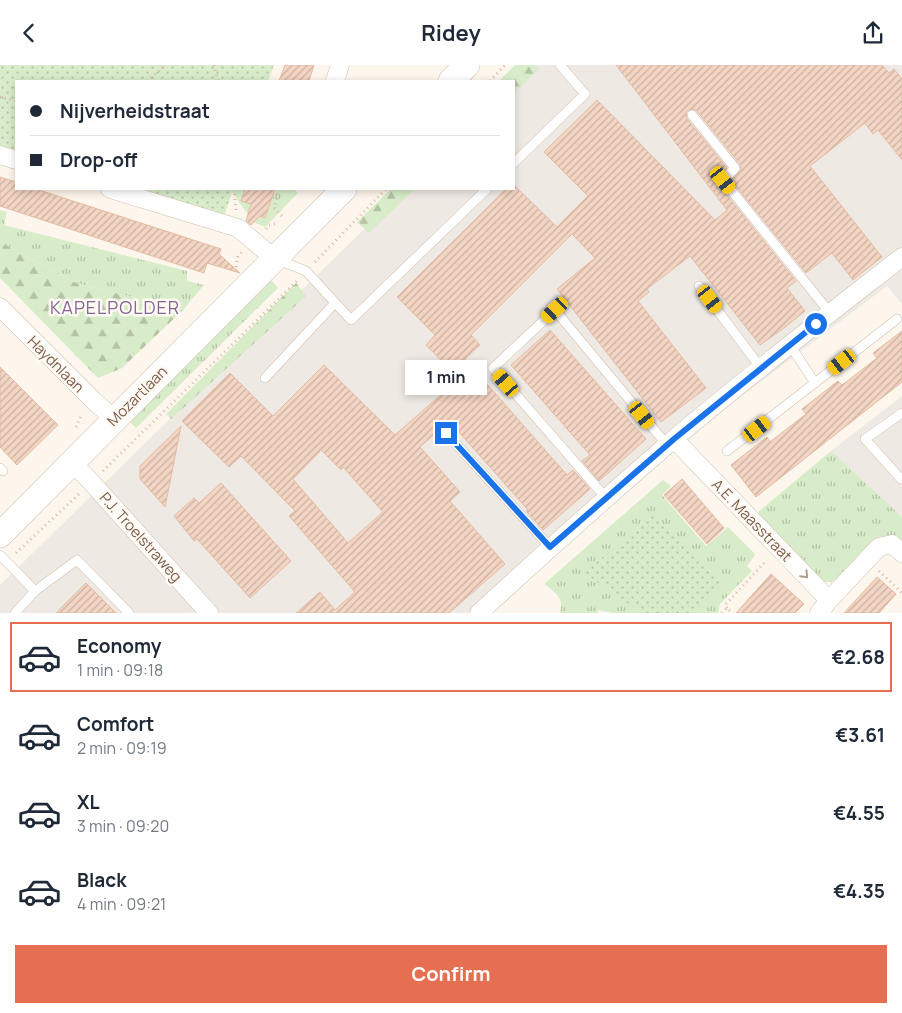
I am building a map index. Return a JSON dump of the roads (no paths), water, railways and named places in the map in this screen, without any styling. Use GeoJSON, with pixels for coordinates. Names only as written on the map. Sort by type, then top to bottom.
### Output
{"type":"FeatureCollection","features":[{"type":"Feature","properties":{"kind":"main road"},"geometry":{"type":"LineString","coordinates":[[452,80],[467,65]]}},
{"type":"Feature","properties":{"kind":"main road","name":"Mozartlaan"},"geometry":{"type":"LineString","coordinates":[[0,535],[343,190]]}},
{"type":"Feature","properties":{"kind":"street"},"geometry":{"type":"LineString","coordinates":[[335,80],[340,65]]}},
{"type":"Feature","properties":{"kind":"street"},"geometry":{"type":"LineString","coordinates":[[0,155],[15,160]]}},
{"type":"Feature","properties":{"kind":"street"},"geometry":{"type":"LineString","coordinates":[[113,190],[238,228],[274,259]]}},
{"type":"Feature","properties":{"kind":"street"},"geometry":{"type":"LineString","coordinates":[[479,613],[550,547],[671,442],[830,313],[901,259]]}},
{"type":"Feature","properties":{"kind":"street","name":"Haydnlaan"},"geometry":{"type":"LineString","coordinates":[[0,307],[114,419]]}},
{"type":"Feature","properties":{"kind":"street","name":"A.E. Maasstraat"},"geometry":{"type":"LineString","coordinates":[[671,442],[824,607],[879,547],[897,549]]}},
{"type":"Feature","properties":{"kind":"street","name":"P.J. Troelstraweg"},"geometry":{"type":"LineString","coordinates":[[72,463],[209,613]]}},
{"type":"Feature","properties":{"kind":"lane"},"geometry":{"type":"LineString","coordinates":[[515,162],[585,94],[560,65]]}},
{"type":"Feature","properties":{"kind":"lane"},"geometry":{"type":"LineString","coordinates":[[692,115],[735,167],[723,180],[830,313]]}},
{"type":"Feature","properties":{"kind":"lane"},"geometry":{"type":"LineString","coordinates":[[274,259],[306,271],[351,320],[486,190]]}},
{"type":"Feature","properties":{"kind":"lane"},"geometry":{"type":"LineString","coordinates":[[699,286],[761,368]]}},
{"type":"Feature","properties":{"kind":"lane"},"geometry":{"type":"LineString","coordinates":[[265,377],[335,303]]}},
{"type":"Feature","properties":{"kind":"lane"},"geometry":{"type":"LineString","coordinates":[[606,498],[493,368],[555,310],[671,442]]}},
{"type":"Feature","properties":{"kind":"lane"},"geometry":{"type":"LineString","coordinates":[[728,451],[897,319]]}},
{"type":"Feature","properties":{"kind":"lane"},"geometry":{"type":"LineString","coordinates":[[790,345],[815,383]]}},
{"type":"Feature","properties":{"kind":"lane"},"geometry":{"type":"LineString","coordinates":[[900,479],[865,439],[902,413]]}},
{"type":"Feature","properties":{"kind":"lane"},"geometry":{"type":"LineString","coordinates":[[446,433],[550,547]]}},
{"type":"Feature","properties":{"kind":"lane"},"geometry":{"type":"LineString","coordinates":[[3,558],[35,591]]}},
{"type":"Feature","properties":{"kind":"lane"},"geometry":{"type":"LineString","coordinates":[[15,613],[35,591],[77,560],[129,613]]}},
{"type":"Feature","properties":{"kind":"district","name":"KAPELPOLDER"},"geometry":{"type":"Point","coordinates":[115,307]}}]}
